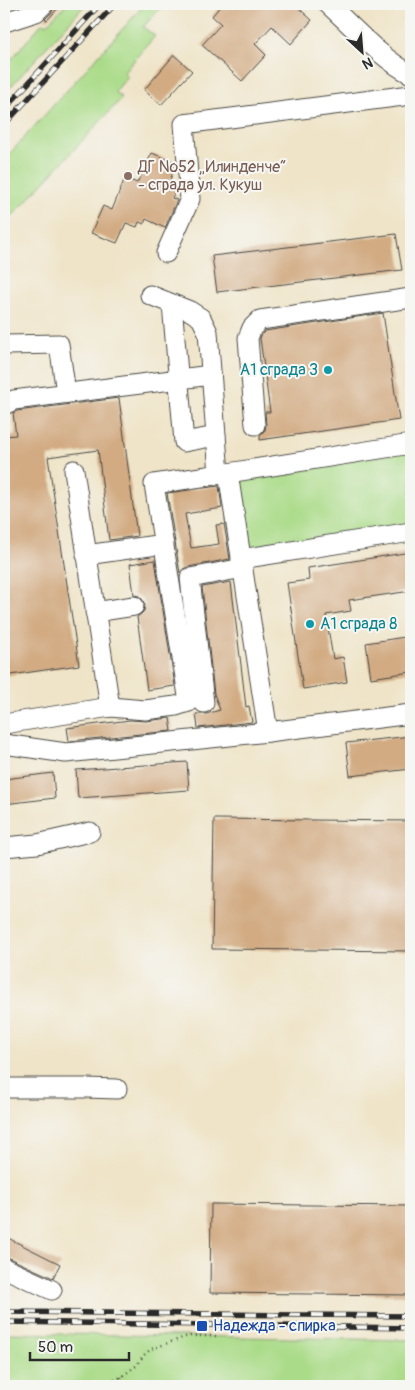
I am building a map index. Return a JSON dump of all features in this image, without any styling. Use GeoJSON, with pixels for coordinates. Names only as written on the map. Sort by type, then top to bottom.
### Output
{"type":"FeatureCollection","features":[{"type":"Feature","properties":{"kind":"street"},"geometry":{"type":"LineString","coordinates":[[328,4],[374,46],[411,74]]}},
{"type":"Feature","properties":{"kind":"street"},"geometry":{"type":"LineString","coordinates":[[4,21],[40,8]]}},
{"type":"Feature","properties":{"kind":"street"},"geometry":{"type":"LineString","coordinates":[[166,253],[190,199],[184,124],[411,95]]}},
{"type":"Feature","properties":{"kind":"street"},"geometry":{"type":"LineString","coordinates":[[150,295],[190,311],[201,318],[208,332],[216,436],[242,563],[268,732]]}},
{"type":"Feature","properties":{"kind":"street"},"geometry":{"type":"LineString","coordinates":[[255,425],[248,338],[252,328],[260,320],[411,298]]}},
{"type":"Feature","properties":{"kind":"street"},"geometry":{"type":"LineString","coordinates":[[172,304],[184,442],[216,436]]}},
{"type":"Feature","properties":{"kind":"street"},"geometry":{"type":"LineString","coordinates":[[6,346],[59,344],[66,393]]}},
{"type":"Feature","properties":{"kind":"street"},"geometry":{"type":"LineString","coordinates":[[4,405],[14,400],[211,375]]}},
{"type":"Feature","properties":{"kind":"street"},"geometry":{"type":"LineString","coordinates":[[197,703],[164,544],[154,484],[411,444]]}},
{"type":"Feature","properties":{"kind":"street"},"geometry":{"type":"LineString","coordinates":[[74,470],[110,707]]}},
{"type":"Feature","properties":{"kind":"street"},"geometry":{"type":"LineString","coordinates":[[197,703],[190,578],[242,563],[411,532]]}},
{"type":"Feature","properties":{"kind":"street"},"geometry":{"type":"LineString","coordinates":[[86,555],[164,544]]}},
{"type":"Feature","properties":{"kind":"street"},"geometry":{"type":"LineString","coordinates":[[95,612],[134,606]]}},
{"type":"Feature","properties":{"kind":"street"},"geometry":{"type":"LineString","coordinates":[[4,724],[110,707],[145,710],[197,703]]}},
{"type":"Feature","properties":{"kind":"street"},"geometry":{"type":"LineString","coordinates":[[4,744],[66,753],[268,732],[411,714]]}},
{"type":"Feature","properties":{"kind":"street"},"geometry":{"type":"LineString","coordinates":[[4,847],[37,844],[90,832]]}},
{"type":"Feature","properties":{"kind":"street"},"geometry":{"type":"LineString","coordinates":[[4,1088],[117,1089]]}},
{"type":"Feature","properties":{"kind":"street"},"geometry":{"type":"LineString","coordinates":[[4,1268],[52,1290]]}},
{"type":"Feature","properties":{"kind":"path"},"geometry":{"type":"LineString","coordinates":[[106,1384],[121,1377],[136,1366],[151,1349],[188,1336],[219,1336]]}},
{"type":"Feature","properties":{"kind":"path"},"geometry":{"type":"LineString","coordinates":[[121,1377],[122,1386]]}},
{"type":"Feature","properties":{"kind":"green space"},"geometry":{"type":"Polygon","coordinates":[[[66,4],[86,4],[4,94],[4,68],[43,22],[46,25],[66,4]]]}},
{"type":"Feature","properties":{"kind":"green space"},"geometry":{"type":"Polygon","coordinates":[[[145,4],[164,4],[143,27],[155,36],[124,72],[128,76],[115,92],[122,98],[4,225],[4,160],[145,4]]]}},
{"type":"Feature","properties":{"kind":"green space"},"geometry":{"type":"Polygon","coordinates":[[[411,451],[411,524],[249,550],[237,492],[246,475],[411,451]]]}},
{"type":"Feature","properties":{"kind":"green space"},"geometry":{"type":"Polygon","coordinates":[[[4,1333],[411,1340],[411,1386],[4,1386],[4,1333]]]}},
{"type":"Feature","properties":{"kind":"building"},"geometry":{"type":"Polygon","coordinates":[[[55,4],[62,4],[47,20],[45,19],[52,12],[55,4]]]}},
{"type":"Feature","properties":{"kind":"building"},"geometry":{"type":"Polygon","coordinates":[[[222,4],[294,4],[312,20],[291,44],[272,26],[255,44],[266,55],[242,81],[202,45],[221,24],[212,16],[222,4]]]}},
{"type":"Feature","properties":{"kind":"building"},"geometry":{"type":"Polygon","coordinates":[[[174,55],[192,71],[161,105],[144,90],[174,55]]]}},
{"type":"Feature","properties":{"kind":"building"},"geometry":{"type":"Polygon","coordinates":[[[152,153],[176,163],[168,186],[176,189],[172,198],[177,200],[165,228],[146,219],[144,224],[139,222],[137,227],[126,223],[117,243],[91,233],[103,206],[112,210],[125,178],[137,183],[152,153]]]}},
{"type":"Feature","properties":{"kind":"building"},"geometry":{"type":"Polygon","coordinates":[[[396,234],[402,270],[217,292],[212,256],[396,234]]]}},
{"type":"Feature","properties":{"kind":"building","name":"А1 сграда 3"},"geometry":{"type":"Polygon","coordinates":[[[383,313],[399,420],[260,440],[260,435],[265,430],[266,425],[265,412],[270,412],[260,338],[262,334],[265,331],[383,313]]]}},
{"type":"Feature","properties":{"kind":"building"},"geometry":{"type":"Polygon","coordinates":[[[119,398],[137,536],[109,540],[98,450],[48,457],[79,665],[4,676],[4,436],[16,435],[13,413],[119,398]]]}},
{"type":"Feature","properties":{"kind":"building"},"geometry":{"type":"Polygon","coordinates":[[[219,486],[222,508],[185,514],[191,548],[219,544],[216,525],[224,524],[230,559],[188,567],[180,573],[167,493],[219,486]]]}},
{"type":"Feature","properties":{"kind":"building","name":"А1 сграда 8"},"geometry":{"type":"Polygon","coordinates":[[[411,552],[411,591],[349,600],[351,611],[326,615],[333,659],[343,657],[347,682],[303,689],[287,583],[309,580],[308,568],[411,552]]]}},
{"type":"Feature","properties":{"kind":"building"},"geometry":{"type":"Polygon","coordinates":[[[155,560],[175,686],[147,690],[137,617],[144,611],[145,605],[139,596],[134,595],[130,564],[155,560]]]}},
{"type":"Feature","properties":{"kind":"building"},"geometry":{"type":"Polygon","coordinates":[[[231,582],[246,707],[249,706],[252,722],[198,728],[196,714],[206,714],[220,710],[214,694],[202,587],[231,582]]]}},
{"type":"Feature","properties":{"kind":"building","name":"А1 сграда 8"},"geometry":{"type":"Polygon","coordinates":[[[411,636],[411,672],[371,678],[366,643],[411,636]]]}},
{"type":"Feature","properties":{"kind":"building"},"geometry":{"type":"Polygon","coordinates":[[[170,718],[172,731],[69,741],[67,728],[130,720],[146,721],[170,718]]]}},
{"type":"Feature","properties":{"kind":"building"},"geometry":{"type":"Polygon","coordinates":[[[411,736],[411,769],[350,776],[346,743],[411,736]]]}},
{"type":"Feature","properties":{"kind":"building"},"geometry":{"type":"Polygon","coordinates":[[[187,762],[189,790],[78,798],[76,770],[187,762]]]}},
{"type":"Feature","properties":{"kind":"building"},"geometry":{"type":"Polygon","coordinates":[[[53,773],[55,798],[4,804],[4,779],[53,773]]]}},
{"type":"Feature","properties":{"kind":"building"},"geometry":{"type":"Polygon","coordinates":[[[214,819],[411,821],[411,951],[212,949],[214,819]]]}},
{"type":"Feature","properties":{"kind":"building"},"geometry":{"type":"Polygon","coordinates":[[[211,1204],[411,1206],[411,1295],[210,1293],[211,1204]]]}},
{"type":"Feature","properties":{"kind":"building"},"geometry":{"type":"Polygon","coordinates":[[[8,1238],[60,1264],[53,1278],[4,1257],[4,1247],[8,1238]]]}},
{"type":"Feature","properties":{"kind":"railway"},"geometry":{"type":"LineString","coordinates":[[4,110],[100,4]]}},
{"type":"Feature","properties":{"kind":"railway"},"geometry":{"type":"LineString","coordinates":[[4,125],[115,4]]}},
{"type":"Feature","properties":{"kind":"railway"},"geometry":{"type":"LineString","coordinates":[[4,1312],[411,1316]]}},
{"type":"Feature","properties":{"kind":"railway"},"geometry":{"type":"LineString","coordinates":[[4,1322],[411,1328]]}},
{"type":"Feature","properties":{"kind":"place","name":"ДГ №52 „Илинденче“ - сграда ул. Кукуш"},"geometry":{"type":"Point","coordinates":[128,176]}},
{"type":"Feature","properties":{"kind":"place","name":"А1 сграда 3"},"geometry":{"type":"Point","coordinates":[328,370]}},
{"type":"Feature","properties":{"kind":"place","name":"А1 сграда 8"},"geometry":{"type":"Point","coordinates":[310,624]}},
{"type":"Feature","properties":{"kind":"place","name":"Надежда - спирка"},"geometry":{"type":"Point","coordinates":[202,1326]}}]}
